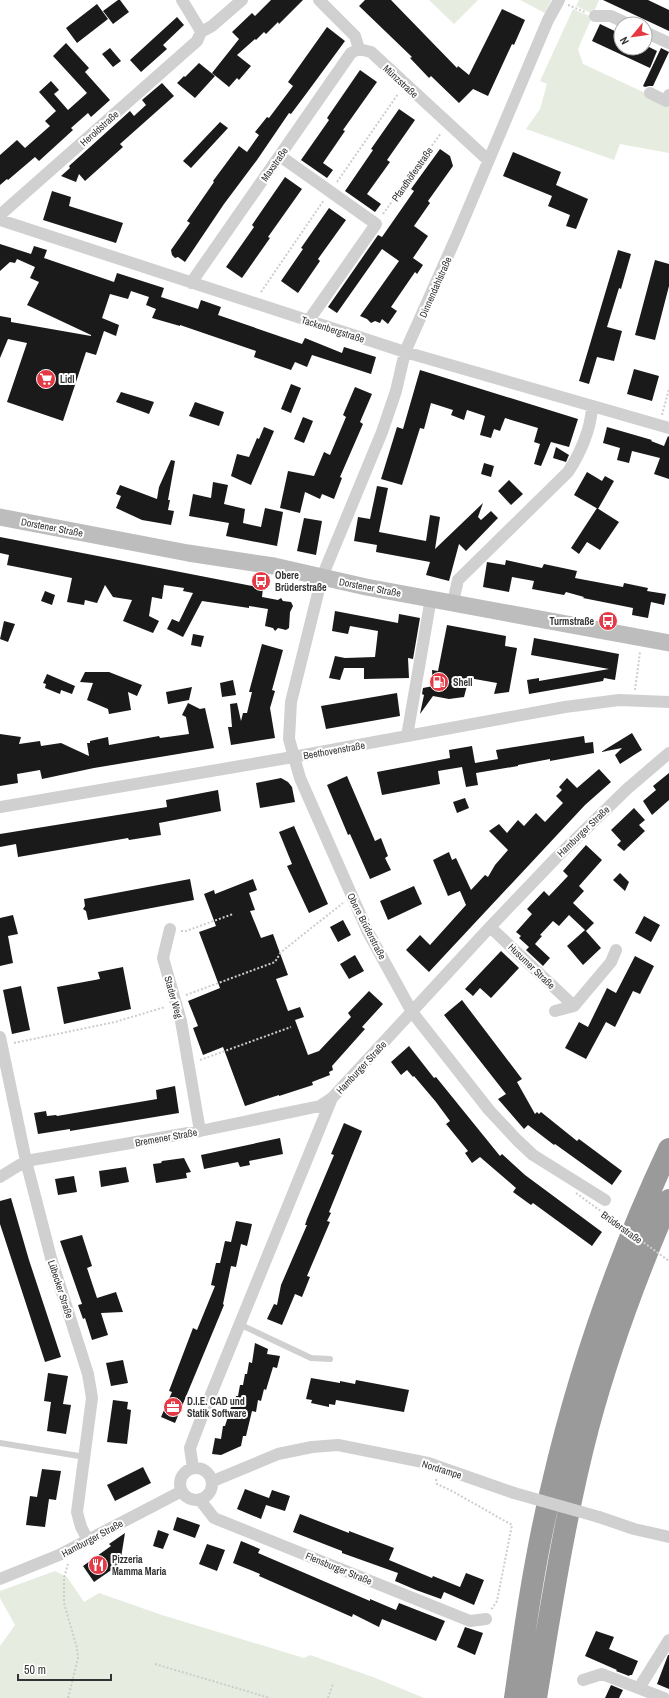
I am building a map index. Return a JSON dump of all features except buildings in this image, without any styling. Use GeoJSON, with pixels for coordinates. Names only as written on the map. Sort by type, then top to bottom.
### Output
{"type":"FeatureCollection","features":[{"type":"Feature","properties":{"kind":"highway"},"geometry":{"type":"LineString","coordinates":[[515,1698],[527,1614],[552,1488],[570,1415],[590,1346],[619,1263],[669,1149]]}},
{"type":"Feature","properties":{"kind":"highway"},"geometry":{"type":"LineString","coordinates":[[536,1698],[549,1616],[571,1501],[588,1427],[610,1355],[638,1273],[669,1200]]}},
{"type":"Feature","properties":{"kind":"main road","name":"Dorstener Straße"},"geometry":{"type":"LineString","coordinates":[[0,517],[188,553],[274,566],[322,577],[669,643]]}},
{"type":"Feature","properties":{"kind":"street"},"geometry":{"type":"LineString","coordinates":[[182,0],[198,24],[199,36]]}},
{"type":"Feature","properties":{"kind":"street","name":"Heroldstraße"},"geometry":{"type":"LineString","coordinates":[[0,215],[199,36],[242,0]]}},
{"type":"Feature","properties":{"kind":"street"},"geometry":{"type":"LineString","coordinates":[[319,0],[355,36],[360,49]]}},
{"type":"Feature","properties":{"kind":"street","name":"Dinnendahlstraße"},"geometry":{"type":"LineString","coordinates":[[322,577],[382,432],[396,390],[405,352],[455,240],[548,20],[559,0]]}},
{"type":"Feature","properties":{"kind":"street"},"geometry":{"type":"LineString","coordinates":[[595,16],[613,17]]}},
{"type":"Feature","properties":{"kind":"street"},"geometry":{"type":"LineString","coordinates":[[653,36],[669,43]]}},
{"type":"Feature","properties":{"kind":"street","name":"Münzstraße"},"geometry":{"type":"LineString","coordinates":[[360,49],[370,52],[488,160]]}},
{"type":"Feature","properties":{"kind":"street","name":"Maxstraße"},"geometry":{"type":"LineString","coordinates":[[191,283],[351,53],[360,49]]}},
{"type":"Feature","properties":{"kind":"street"},"geometry":{"type":"LineString","coordinates":[[650,93],[666,101],[669,95]]}},
{"type":"Feature","properties":{"kind":"street"},"geometry":{"type":"LineString","coordinates":[[280,156],[376,224],[309,320]]}},
{"type":"Feature","properties":{"kind":"street","name":"Tackenbergstraße"},"geometry":{"type":"LineString","coordinates":[[0,220],[405,352],[664,427]]}},
{"type":"Feature","properties":{"kind":"street"},"geometry":{"type":"LineString","coordinates":[[453,602],[458,580],[568,472],[575,461],[592,418],[592,407]]}},
{"type":"Feature","properties":{"kind":"street","name":"Obere Brüderstraße"},"geometry":{"type":"LineString","coordinates":[[322,577],[291,702],[289,739],[300,778],[368,932],[412,1012],[490,1110],[517,1140],[533,1155],[605,1200]]}},
{"type":"Feature","properties":{"kind":"street"},"geometry":{"type":"LineString","coordinates":[[407,736],[431,598]]}},
{"type":"Feature","properties":{"kind":"street","name":"Beethovenstraße"},"geometry":{"type":"LineString","coordinates":[[0,807],[293,757],[565,707],[619,700],[669,702]]}},
{"type":"Feature","properties":{"kind":"street","name":"Hamburger Straße"},"geometry":{"type":"LineString","coordinates":[[193,1468],[190,1448],[239,1324],[332,1098],[556,858],[622,794],[669,753]]}},
{"type":"Feature","properties":{"kind":"street","name":"Husumer Straße"},"geometry":{"type":"LineString","coordinates":[[490,927],[574,1006]]}},
{"type":"Feature","properties":{"kind":"street","name":"Stader Weg"},"geometry":{"type":"LineString","coordinates":[[170,929],[163,958],[181,1021],[200,1131]]}},
{"type":"Feature","properties":{"kind":"street"},"geometry":{"type":"LineString","coordinates":[[555,1011],[574,1006],[612,962],[616,950]]}},
{"type":"Feature","properties":{"kind":"street","name":"Lübecker Straße"},"geometry":{"type":"LineString","coordinates":[[0,1037],[26,1161],[51,1258],[88,1374],[92,1398],[77,1512],[81,1527],[88,1540]]}},
{"type":"Feature","properties":{"kind":"street","name":"Bremener Straße"},"geometry":{"type":"LineString","coordinates":[[0,1177],[26,1161],[200,1131],[320,1106],[332,1098]]}},
{"type":"Feature","properties":{"kind":"street","name":"Nordrampe"},"geometry":{"type":"LineString","coordinates":[[213,1481],[278,1454],[325,1445],[338,1445],[434,1465],[514,1493],[599,1517],[634,1530],[669,1537]]}},
{"type":"Feature","properties":{"kind":"street"},"geometry":{"type":"LineString","coordinates":[[193,1468],[204,1469],[210,1474],[213,1481],[210,1493],[200,1500],[190,1500],[182,1491],[180,1484],[186,1471],[193,1468]]}},
{"type":"Feature","properties":{"kind":"street","name":"Hamburger Straße"},"geometry":{"type":"LineString","coordinates":[[0,1579],[73,1548],[182,1491]]}},
{"type":"Feature","properties":{"kind":"street","name":"Flensburger Straße"},"geometry":{"type":"LineString","coordinates":[[200,1500],[214,1518],[470,1621],[486,1619]]}},
{"type":"Feature","properties":{"kind":"street"},"geometry":{"type":"LineString","coordinates":[[639,1688],[669,1640]]}},
{"type":"Feature","properties":{"kind":"street"},"geometry":{"type":"LineString","coordinates":[[583,1680],[602,1674],[664,1698]]}},
{"type":"Feature","properties":{"kind":"lane"},"geometry":{"type":"LineString","coordinates":[[239,1324],[311,1358],[330,1359]]}},
{"type":"Feature","properties":{"kind":"lane"},"geometry":{"type":"LineString","coordinates":[[0,1443],[84,1457]]}},
{"type":"Feature","properties":{"kind":"path"},"geometry":{"type":"LineString","coordinates":[[559,0],[595,16]]}},
{"type":"Feature","properties":{"kind":"path","name":"Pfandhöferstraße"},"geometry":{"type":"LineString","coordinates":[[376,224],[448,124]]}},
{"type":"Feature","properties":{"kind":"path"},"geometry":{"type":"LineString","coordinates":[[664,427],[669,389]]}},
{"type":"Feature","properties":{"kind":"path"},"geometry":{"type":"LineString","coordinates":[[633,701],[642,638]]}},
{"type":"Feature","properties":{"kind":"path"},"geometry":{"type":"LineString","coordinates":[[170,929],[186,931],[233,914]]}},
{"type":"Feature","properties":{"kind":"path"},"geometry":{"type":"LineString","coordinates":[[189,1065],[291,1027]]}},
{"type":"Feature","properties":{"kind":"path","name":"Brüderstraße"},"geometry":{"type":"LineString","coordinates":[[576,1193],[669,1261]]}},
{"type":"Feature","properties":{"kind":"path"},"geometry":{"type":"LineString","coordinates":[[434,1465],[437,1484],[512,1525],[497,1601],[486,1619]]}},
{"type":"Feature","properties":{"kind":"path"},"geometry":{"type":"LineString","coordinates":[[68,1698],[78,1658],[77,1648],[64,1603],[63,1589],[64,1578],[73,1548]]}},
{"type":"Feature","properties":{"kind":"path"},"geometry":{"type":"LineString","coordinates":[[155,1664],[270,1698]]}},
{"type":"Feature","properties":{"kind":"path"},"geometry":{"type":"LineString","coordinates":[[328,1698],[333,1684]]}},
{"type":"Feature","properties":{"kind":"shaded area"},"geometry":{"type":"Polygon","coordinates":[[[429,0],[478,0],[454,24],[429,0]]]}},
{"type":"Feature","properties":{"kind":"shaded area"},"geometry":{"type":"Polygon","coordinates":[[[520,0],[551,0],[545,13],[520,0]]]}},
{"type":"Feature","properties":{"kind":"shaded area"},"geometry":{"type":"Polygon","coordinates":[[[579,0],[599,0],[593,14],[576,6],[579,0]]]}},
{"type":"Feature","properties":{"kind":"shaded area"},"geometry":{"type":"Polygon","coordinates":[[[573,9],[592,17],[578,49],[583,64],[656,98],[656,100],[669,107],[669,153],[620,144],[614,160],[526,129],[540,109],[547,84],[540,81],[573,9]]]}},
{"type":"Feature","properties":{"kind":"shaded area"},"geometry":{"type":"Polygon","coordinates":[[[55,1571],[67,1577],[84,1602],[99,1593],[162,1615],[304,1658],[310,1655],[373,1677],[424,1698],[0,1698],[0,1646],[15,1625],[0,1598],[0,1591],[55,1571]]]}},
{"type":"Feature","properties":{"kind":"place","name":"Lidl"},"geometry":{"type":"Point","coordinates":[46,379]}},
{"type":"Feature","properties":{"kind":"place","name":"Obere Brüderstraße"},"geometry":{"type":"Point","coordinates":[261,581]}},
{"type":"Feature","properties":{"kind":"place","name":"Turmstraße"},"geometry":{"type":"Point","coordinates":[608,621]}},
{"type":"Feature","properties":{"kind":"place","name":"Shell"},"geometry":{"type":"Point","coordinates":[439,682]}},
{"type":"Feature","properties":{"kind":"place","name":"D.I.E. CAD und Statik Software"},"geometry":{"type":"Point","coordinates":[173,1407]}},
{"type":"Feature","properties":{"kind":"place","name":"Pizzeria Mamma Maria"},"geometry":{"type":"Point","coordinates":[98,1565]}}]}
